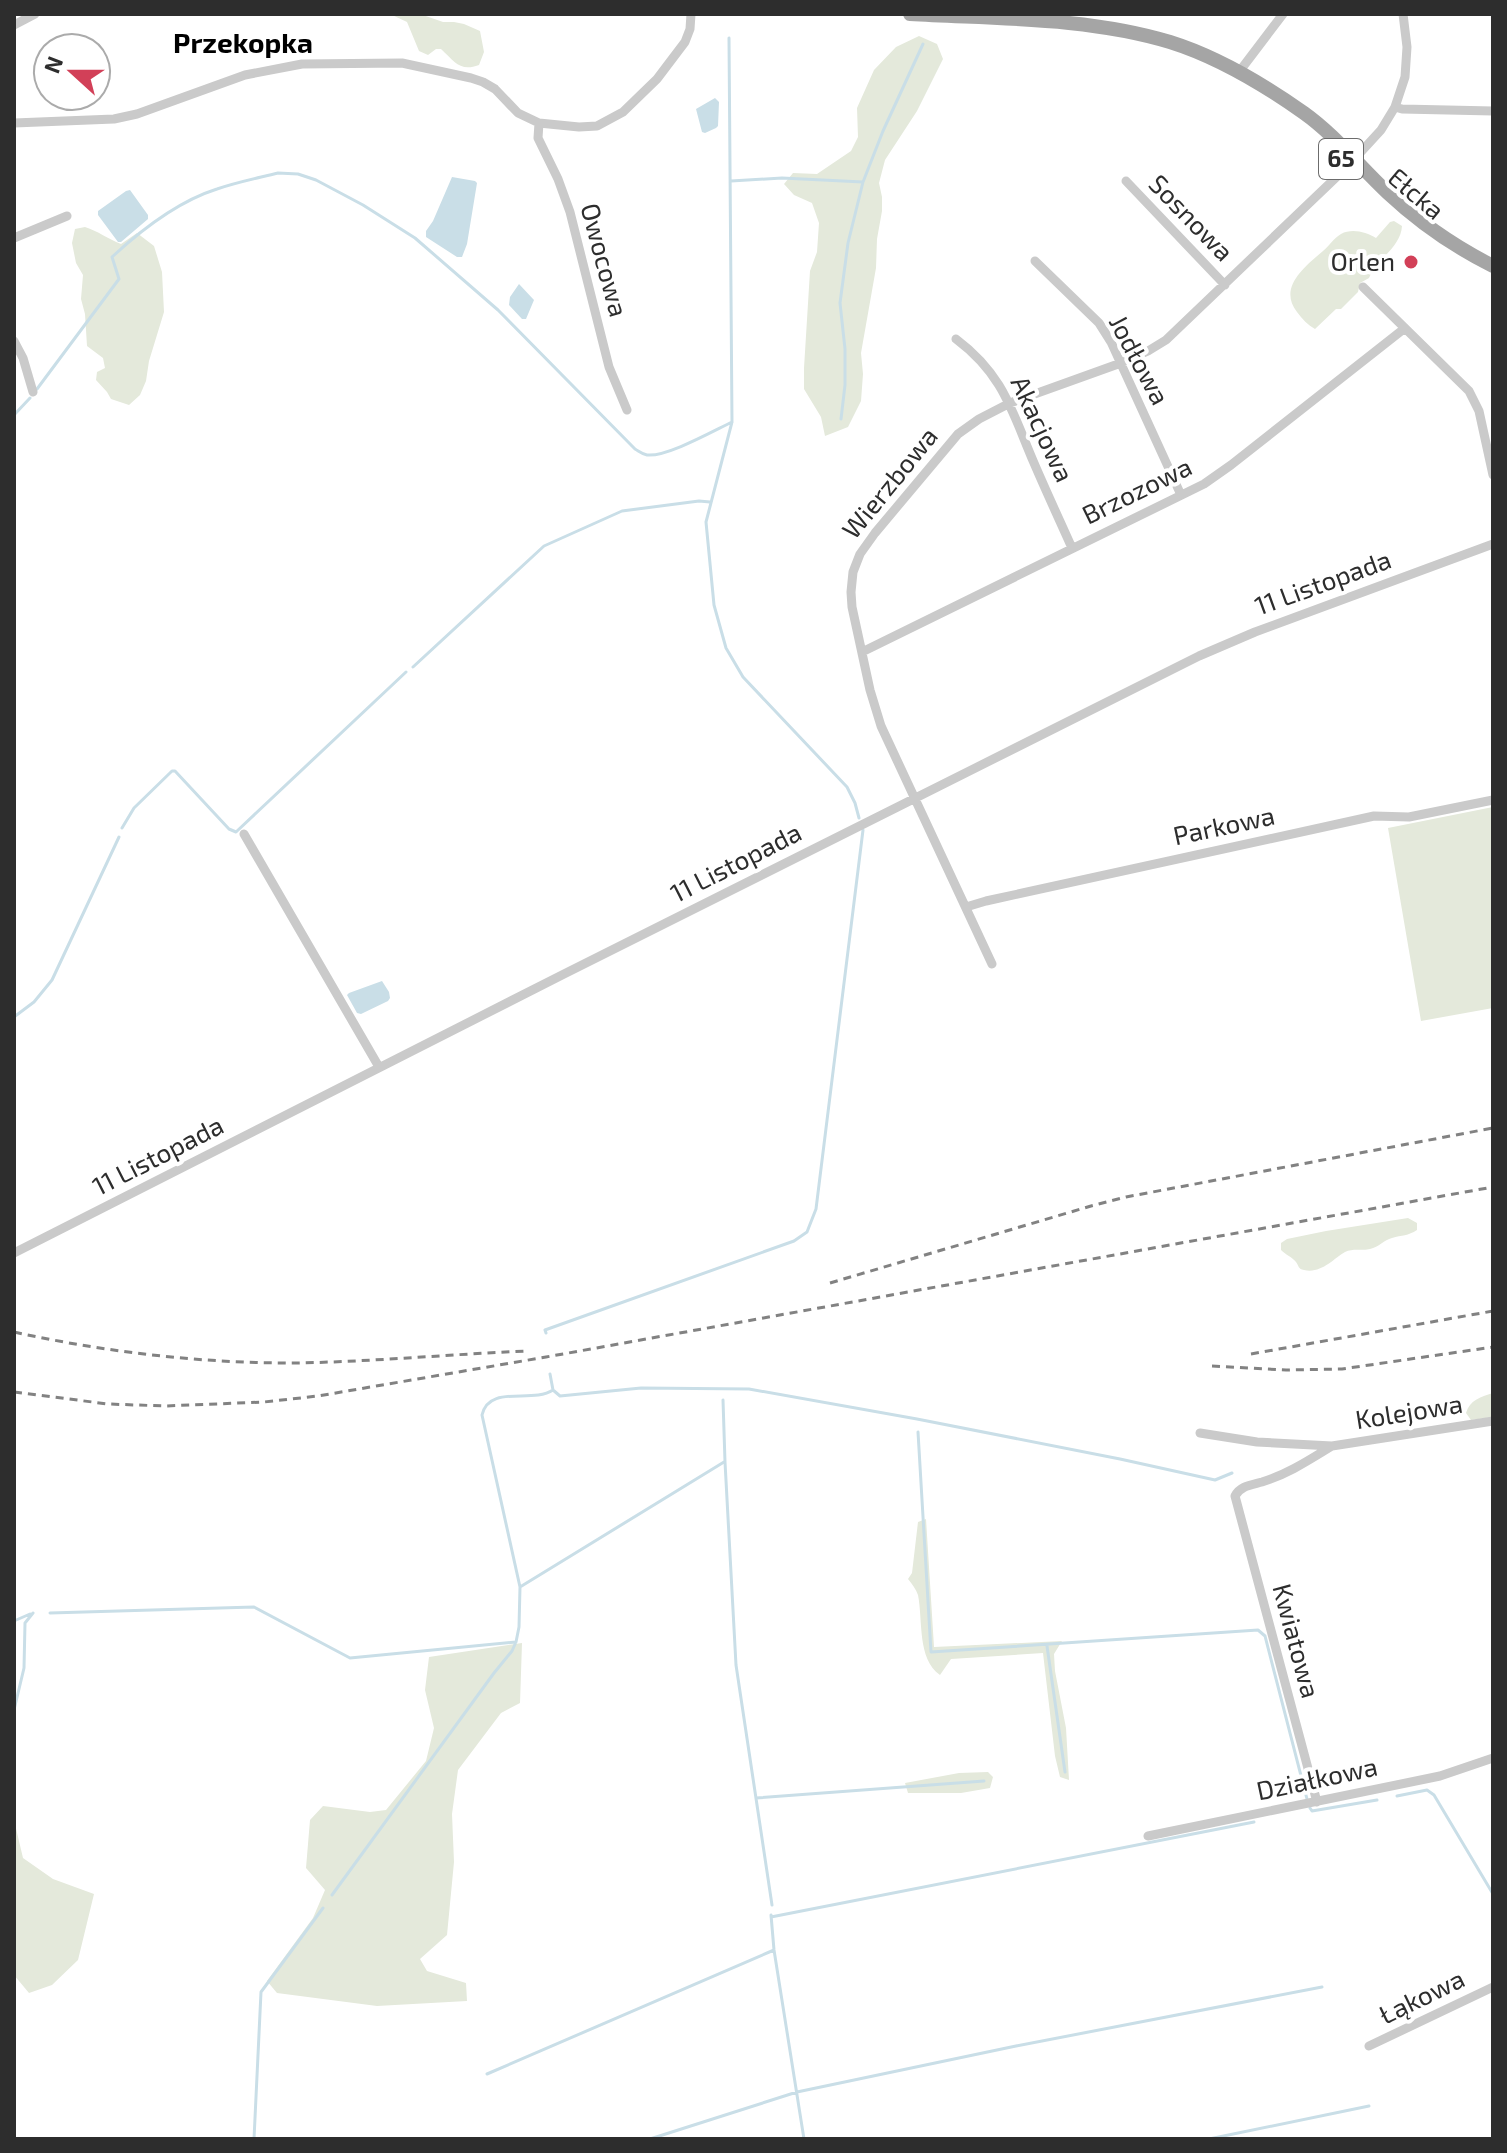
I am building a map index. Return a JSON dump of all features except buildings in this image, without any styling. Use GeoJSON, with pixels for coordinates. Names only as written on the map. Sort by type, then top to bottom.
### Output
{"type":"FeatureCollection","features":[{"type":"Feature","properties":{"kind":"main road","name":"Ełcka"},"geometry":{"type":"LineString","coordinates":[[910,14],[1074,24],[1122,30],[1191,49],[1239,72],[1304,113],[1382,199],[1424,234],[1493,276]]}},
{"type":"Feature","properties":{"kind":"main road","name":"Ełcka"},"geometry":{"type":"LineString","coordinates":[[1351,162],[1418,218],[1493,266]]}},
{"type":"Feature","properties":{"kind":"street"},"geometry":{"type":"LineString","coordinates":[[14,25],[35,14]]}},
{"type":"Feature","properties":{"kind":"street"},"geometry":{"type":"LineString","coordinates":[[14,123],[114,119],[137,114],[245,75],[280,67],[402,63],[483,82],[495,89],[518,113],[539,123],[597,126],[623,112],[657,79],[685,42],[691,14]]}},
{"type":"Feature","properties":{"kind":"street"},"geometry":{"type":"LineString","coordinates":[[1239,72],[1283,14]]}},
{"type":"Feature","properties":{"kind":"street","name":"Wierzbowa"},"geometry":{"type":"LineString","coordinates":[[992,964],[881,726],[852,607],[853,572],[860,554],[958,434],[1010,403],[1121,363],[1166,340],[1351,162],[1381,130],[1395,107],[1405,77],[1407,55],[1403,14]]}},
{"type":"Feature","properties":{"kind":"street"},"geometry":{"type":"LineString","coordinates":[[1395,107],[1493,111]]}},
{"type":"Feature","properties":{"kind":"street","name":"Owocowa"},"geometry":{"type":"LineString","coordinates":[[539,123],[538,138],[570,212],[609,367],[627,410]]}},
{"type":"Feature","properties":{"kind":"street","name":"Sosnowa"},"geometry":{"type":"LineString","coordinates":[[1126,181],[1225,285]]}},
{"type":"Feature","properties":{"kind":"street"},"geometry":{"type":"LineString","coordinates":[[14,238],[67,216]]}},
{"type":"Feature","properties":{"kind":"street","name":"Jodłowa"},"geometry":{"type":"LineString","coordinates":[[1035,261],[1099,323],[1117,352],[1181,495]]}},
{"type":"Feature","properties":{"kind":"street"},"geometry":{"type":"LineString","coordinates":[[1363,287],[1447,368],[1474,400],[1493,475]]}},
{"type":"Feature","properties":{"kind":"street","name":"Brzozowa"},"geometry":{"type":"LineString","coordinates":[[862,652],[1218,475],[1405,328]]}},
{"type":"Feature","properties":{"kind":"street","name":"Akacjowa"},"geometry":{"type":"LineString","coordinates":[[956,339],[989,370],[1010,403],[1072,548]]}},
{"type":"Feature","properties":{"kind":"street"},"geometry":{"type":"LineString","coordinates":[[14,341],[23,358],[33,392]]}},
{"type":"Feature","properties":{"kind":"street","name":"11 Listopada"},"geometry":{"type":"LineString","coordinates":[[14,1253],[1199,656],[1255,632],[1493,544]]}},
{"type":"Feature","properties":{"kind":"street","name":"Parkowa"},"geometry":{"type":"LineString","coordinates":[[966,907],[1374,816],[1409,817],[1493,800]]}},
{"type":"Feature","properties":{"kind":"street"},"geometry":{"type":"LineString","coordinates":[[244,834],[379,1067]]}},
{"type":"Feature","properties":{"kind":"street","name":"Kolejowa"},"geometry":{"type":"LineString","coordinates":[[1200,1433],[1257,1442],[1332,1446],[1493,1421]]}},
{"type":"Feature","properties":{"kind":"street","name":"Kolejowa"},"geometry":{"type":"LineString","coordinates":[[1236,1491],[1299,1467],[1332,1446]]}},
{"type":"Feature","properties":{"kind":"street","name":"Kwiatowa"},"geometry":{"type":"LineString","coordinates":[[1236,1491],[1317,1802]]}},
{"type":"Feature","properties":{"kind":"street","name":"Działkowa"},"geometry":{"type":"LineString","coordinates":[[1148,1836],[1440,1776],[1493,1758]]}},
{"type":"Feature","properties":{"kind":"street","name":"Łąkowa"},"geometry":{"type":"LineString","coordinates":[[1369,2046],[1493,1987]]}},
{"type":"Feature","properties":{"kind":"shaded area"},"geometry":{"type":"Polygon","coordinates":[[[390,14],[420,14],[480,31],[484,52],[479,65],[462,66],[441,49],[428,55],[419,51],[407,22],[390,14]]]}},
{"type":"Feature","properties":{"kind":"shaded area"},"geometry":{"type":"Polygon","coordinates":[[[919,36],[937,44],[943,59],[917,111],[885,160],[879,183],[882,211],[876,268],[861,353],[861,401],[848,427],[825,436],[821,417],[804,389],[810,271],[817,252],[819,223],[812,203],[794,195],[784,184],[793,173],[817,174],[851,151],[858,137],[857,108],[874,70],[896,47],[919,36]]]}},
{"type":"Feature","properties":{"kind":"shaded area"},"geometry":{"type":"Polygon","coordinates":[[[1394,221],[1402,226],[1398,240],[1369,278],[1360,283],[1358,292],[1315,329],[1308,324],[1297,312],[1290,295],[1301,271],[1341,234],[1359,232],[1376,238],[1394,221]]]}},
{"type":"Feature","properties":{"kind":"shaded area"},"geometry":{"type":"Polygon","coordinates":[[[85,227],[121,244],[137,233],[154,246],[162,272],[164,312],[146,381],[140,395],[129,405],[111,399],[96,380],[97,372],[105,368],[103,358],[87,346],[81,299],[83,275],[76,263],[72,243],[75,229],[85,227]]]}},
{"type":"Feature","properties":{"kind":"shaded area"},"geometry":{"type":"Polygon","coordinates":[[[1493,807],[1493,1008],[1421,1021],[1388,828],[1493,807]]]}},
{"type":"Feature","properties":{"kind":"shaded area"},"geometry":{"type":"Polygon","coordinates":[[[1408,1218],[1417,1223],[1417,1230],[1367,1250],[1348,1251],[1316,1270],[1301,1269],[1281,1250],[1281,1243],[1287,1239],[1408,1218]]]}},
{"type":"Feature","properties":{"kind":"shaded area"},"geometry":{"type":"Polygon","coordinates":[[[1493,1393],[1493,1417],[1471,1420],[1466,1413],[1470,1405],[1493,1393]]]}},
{"type":"Feature","properties":{"kind":"shaded area"},"geometry":{"type":"Polygon","coordinates":[[[926,1519],[934,1647],[1062,1641],[1054,1654],[1066,1728],[1069,1780],[1060,1777],[1055,1756],[1043,1653],[951,1659],[940,1675],[928,1659],[922,1638],[918,1595],[908,1579],[912,1573],[918,1522],[926,1519]]]}},
{"type":"Feature","properties":{"kind":"shaded area"},"geometry":{"type":"Polygon","coordinates":[[[522,1643],[520,1703],[501,1713],[458,1770],[452,1814],[454,1862],[447,1935],[420,1959],[427,1971],[466,1983],[467,2001],[377,2006],[277,1993],[267,1981],[313,1918],[325,1890],[306,1868],[310,1820],[323,1806],[370,1812],[386,1810],[426,1761],[434,1728],[425,1690],[429,1657],[522,1643]]]}},
{"type":"Feature","properties":{"kind":"shaded area"},"geometry":{"type":"Polygon","coordinates":[[[988,1772],[993,1777],[990,1788],[961,1793],[908,1793],[905,1783],[959,1773],[988,1772]]]}},
{"type":"Feature","properties":{"kind":"shaded area"},"geometry":{"type":"Polygon","coordinates":[[[14,1820],[23,1858],[53,1879],[94,1894],[78,1960],[52,1985],[29,1993],[14,1975],[14,1820]]]}},
{"type":"Feature","properties":{"kind":"water"},"geometry":{"type":"Polygon","coordinates":[[[715,98],[719,102],[718,126],[702,132],[696,109],[715,98]]]}},
{"type":"Feature","properties":{"kind":"water"},"geometry":{"type":"Polygon","coordinates":[[[452,177],[477,183],[462,257],[457,257],[426,237],[452,177]]]}},
{"type":"Feature","properties":{"kind":"water"},"geometry":{"type":"Polygon","coordinates":[[[130,190],[148,219],[118,242],[98,211],[130,190]]]}},
{"type":"Feature","properties":{"kind":"water"},"geometry":{"type":"Polygon","coordinates":[[[519,284],[534,300],[526,319],[522,319],[509,305],[510,297],[519,284]]]}},
{"type":"Feature","properties":{"kind":"water"},"geometry":{"type":"Polygon","coordinates":[[[382,981],[389,992],[388,1001],[357,1013],[347,995],[382,981]]]}},
{"type":"Feature","properties":{"kind":"waterway"},"geometry":{"type":"LineString","coordinates":[[729,38],[732,422],[706,522],[714,605],[726,648],[743,677],[847,787],[859,818]]}},
{"type":"Feature","properties":{"kind":"waterway"},"geometry":{"type":"LineString","coordinates":[[841,419],[845,349],[840,303],[848,243],[863,182],[923,44]]}},
{"type":"Feature","properties":{"kind":"waterway"},"geometry":{"type":"LineString","coordinates":[[37,389],[119,279],[112,257],[123,247],[188,201],[278,173],[298,174],[316,180],[415,238],[498,310],[641,453],[656,455],[666,452],[732,422]]}},
{"type":"Feature","properties":{"kind":"waterway"},"geometry":{"type":"LineString","coordinates":[[731,181],[782,178],[863,182]]}},
{"type":"Feature","properties":{"kind":"waterway"},"geometry":{"type":"LineString","coordinates":[[14,415],[30,398]]}},
{"type":"Feature","properties":{"kind":"waterway"},"geometry":{"type":"LineString","coordinates":[[413,667],[544,546],[622,511],[710,502]]}},
{"type":"Feature","properties":{"kind":"waterway"},"geometry":{"type":"LineString","coordinates":[[122,828],[134,808],[175,771],[229,829],[236,832],[406,672]]}},
{"type":"Feature","properties":{"kind":"waterway"},"geometry":{"type":"LineString","coordinates":[[546,1333],[545,1330],[794,1241],[807,1232],[816,1209],[863,830]]}},
{"type":"Feature","properties":{"kind":"waterway"},"geometry":{"type":"LineString","coordinates":[[14,1017],[34,1002],[52,980],[119,837]]}},
{"type":"Feature","properties":{"kind":"waterway"},"geometry":{"type":"LineString","coordinates":[[550,1374],[553,1390]]}},
{"type":"Feature","properties":{"kind":"waterway"},"geometry":{"type":"LineString","coordinates":[[332,1895],[516,1642],[520,1587],[482,1415],[493,1400],[544,1394],[553,1390],[560,1396],[641,1388],[749,1389],[917,1419],[1215,1480],[1232,1473]]}},
{"type":"Feature","properties":{"kind":"waterway"},"geometry":{"type":"LineString","coordinates":[[723,1400],[736,1665],[772,1905]]}},
{"type":"Feature","properties":{"kind":"waterway"},"geometry":{"type":"LineString","coordinates":[[918,1432],[931,1652],[1258,1630],[1265,1636],[1307,1799]]}},
{"type":"Feature","properties":{"kind":"waterway"},"geometry":{"type":"LineString","coordinates":[[520,1587],[724,1462]]}},
{"type":"Feature","properties":{"kind":"waterway"},"geometry":{"type":"LineString","coordinates":[[50,1613],[254,1607],[350,1658],[516,1642]]}},
{"type":"Feature","properties":{"kind":"waterway"},"geometry":{"type":"LineString","coordinates":[[14,1710],[24,1668],[25,1623],[33,1613]]}},
{"type":"Feature","properties":{"kind":"waterway"},"geometry":{"type":"LineString","coordinates":[[14,1621],[30,1614]]}},
{"type":"Feature","properties":{"kind":"waterway"},"geometry":{"type":"LineString","coordinates":[[1047,1646],[1065,1772]]}},
{"type":"Feature","properties":{"kind":"waterway"},"geometry":{"type":"LineString","coordinates":[[756,1798],[984,1781]]}},
{"type":"Feature","properties":{"kind":"waterway"},"geometry":{"type":"LineString","coordinates":[[1397,1796],[1427,1790],[1434,1795],[1493,1894]]}},
{"type":"Feature","properties":{"kind":"waterway"},"geometry":{"type":"LineString","coordinates":[[1310,1808],[1312,1811],[1377,1800]]}},
{"type":"Feature","properties":{"kind":"waterway"},"geometry":{"type":"LineString","coordinates":[[771,1917],[1254,1822]]}},
{"type":"Feature","properties":{"kind":"waterway"},"geometry":{"type":"LineString","coordinates":[[254,2139],[261,1992],[323,1908]]}},
{"type":"Feature","properties":{"kind":"waterway"},"geometry":{"type":"LineString","coordinates":[[771,1915],[804,2139]]}},
{"type":"Feature","properties":{"kind":"waterway"},"geometry":{"type":"LineString","coordinates":[[487,2074],[774,1950]]}},
{"type":"Feature","properties":{"kind":"waterway"},"geometry":{"type":"LineString","coordinates":[[650,2139],[797,2092],[1322,1987]]}},
{"type":"Feature","properties":{"kind":"waterway"},"geometry":{"type":"LineString","coordinates":[[1209,2139],[1369,2106]]}},
{"type":"Feature","properties":{"kind":"railway"},"geometry":{"type":"LineString","coordinates":[[830,1283],[1126,1197],[1493,1128]]}},
{"type":"Feature","properties":{"kind":"railway"},"geometry":{"type":"LineString","coordinates":[[14,1392],[108,1404],[165,1406],[264,1402],[318,1396],[1493,1187]]}},
{"type":"Feature","properties":{"kind":"railway"},"geometry":{"type":"LineString","coordinates":[[1251,1354],[1493,1311]]}},
{"type":"Feature","properties":{"kind":"railway"},"geometry":{"type":"LineString","coordinates":[[14,1332],[152,1355],[222,1361],[292,1363],[529,1351]]}},
{"type":"Feature","properties":{"kind":"railway"},"geometry":{"type":"LineString","coordinates":[[1212,1366],[1342,1369],[1493,1347]]}},
{"type":"Feature","properties":{"kind":"place","name":"Orlen"},"geometry":{"type":"Point","coordinates":[1411,262]}},
{"type":"Feature","properties":{"kind":"district","name":"Przekopka"},"geometry":{"type":"Point","coordinates":[243,43]}}]}
